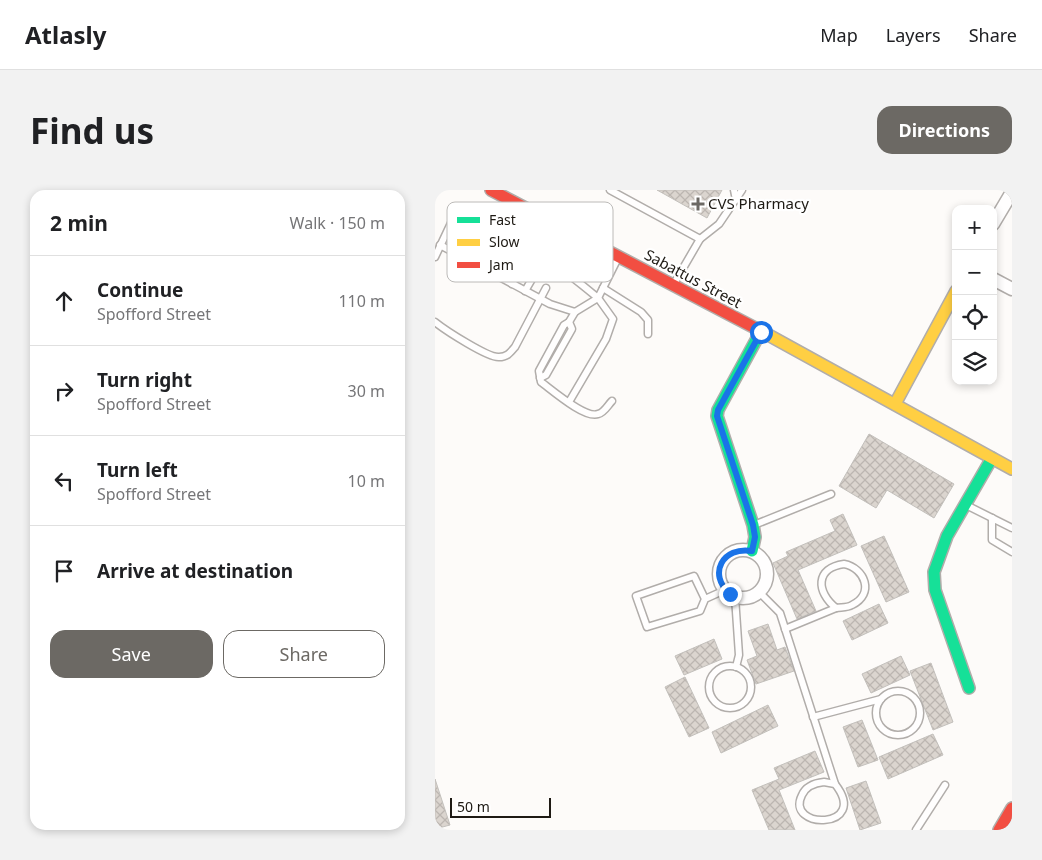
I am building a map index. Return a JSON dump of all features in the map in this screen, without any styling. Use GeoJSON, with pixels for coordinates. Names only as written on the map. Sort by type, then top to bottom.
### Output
{"type":"FeatureCollection","features":[{"type":"Feature","properties":{"kind":"main road","name":"Sabattus Street"},"geometry":{"type":"LineString","coordinates":[[491,190],[514,202]]}},
{"type":"Feature","properties":{"kind":"main road","name":"Sabattus Street"},"geometry":{"type":"LineString","coordinates":[[613,254],[895,404],[1012,469]]}},
{"type":"Feature","properties":{"kind":"main road"},"geometry":{"type":"LineString","coordinates":[[895,404],[954,295]]}},
{"type":"Feature","properties":{"kind":"main road"},"geometry":{"type":"LineString","coordinates":[[752,551],[755,537],[753,525],[717,416],[718,410],[761,332]]}},
{"type":"Feature","properties":{"kind":"main road"},"geometry":{"type":"LineString","coordinates":[[969,688],[935,590],[934,572],[947,536],[992,458]]}},
{"type":"Feature","properties":{"kind":"main road"},"geometry":{"type":"LineString","coordinates":[[999,830],[1012,808]]}},
{"type":"Feature","properties":{"kind":"street"},"geometry":{"type":"LineString","coordinates":[[997,217],[1012,192]]}},
{"type":"Feature","properties":{"kind":"street"},"geometry":{"type":"LineString","coordinates":[[997,281],[1012,289]]}},
{"type":"Feature","properties":{"kind":"street"},"geometry":{"type":"LineString","coordinates":[[736,551],[752,551],[764,562],[767,570],[764,586],[759,592],[748,598],[730,593],[721,584],[719,568],[729,554],[736,551]]}},
{"type":"Feature","properties":{"kind":"lane"},"geometry":{"type":"LineString","coordinates":[[610,190],[700,240]]}},
{"type":"Feature","properties":{"kind":"lane"},"geometry":{"type":"LineString","coordinates":[[734,190],[736,200]]}},
{"type":"Feature","properties":{"kind":"lane"},"geometry":{"type":"LineString","coordinates":[[673,286],[700,240],[719,224],[742,190]]}},
{"type":"Feature","properties":{"kind":"lane"},"geometry":{"type":"LineString","coordinates":[[435,257],[447,231]]}},
{"type":"Feature","properties":{"kind":"lane"},"geometry":{"type":"LineString","coordinates":[[441,245],[447,248]]}},
{"type":"Feature","properties":{"kind":"lane"},"geometry":{"type":"LineString","coordinates":[[613,269],[619,257]]}},
{"type":"Feature","properties":{"kind":"lane"},"geometry":{"type":"LineString","coordinates":[[508,282],[550,304],[575,312]]}},
{"type":"Feature","properties":{"kind":"lane"},"geometry":{"type":"LineString","coordinates":[[525,291],[530,282]]}},
{"type":"Feature","properties":{"kind":"lane"},"geometry":{"type":"LineString","coordinates":[[569,402],[605,339],[613,320],[598,298],[578,282]]}},
{"type":"Feature","properties":{"kind":"lane"},"geometry":{"type":"LineString","coordinates":[[606,282],[598,298],[575,312],[569,322],[564,325],[539,371],[541,382],[583,412],[595,415],[601,414],[612,401]]}},
{"type":"Feature","properties":{"kind":"lane"},"geometry":{"type":"LineString","coordinates":[[435,322],[451,334],[496,358],[507,356],[515,347],[546,288]]}},
{"type":"Feature","properties":{"kind":"lane"},"geometry":{"type":"LineString","coordinates":[[603,288],[641,312],[648,320],[648,334]]}},
{"type":"Feature","properties":{"kind":"lane"},"geometry":{"type":"LineString","coordinates":[[753,525],[831,494]]}},
{"type":"Feature","properties":{"kind":"lane"},"geometry":{"type":"LineString","coordinates":[[965,504],[1012,528]]}},
{"type":"Feature","properties":{"kind":"lane"},"geometry":{"type":"LineString","coordinates":[[992,518],[992,540],[1012,552]]}},
{"type":"Feature","properties":{"kind":"lane"},"geometry":{"type":"LineString","coordinates":[[785,628],[836,608],[848,607],[854,604],[863,594],[865,588],[862,574],[851,565],[844,564],[830,568],[822,580],[821,588],[823,595],[836,608]]}},
{"type":"Feature","properties":{"kind":"lane"},"geometry":{"type":"LineString","coordinates":[[694,576],[705,599],[700,611],[647,627],[635,596],[694,576]]}},
{"type":"Feature","properties":{"kind":"lane"},"geometry":{"type":"LineString","coordinates":[[759,592],[780,613],[835,784],[844,801],[841,816],[836,821],[822,826],[809,822],[801,810],[800,803],[805,790],[817,783],[835,784]]}},
{"type":"Feature","properties":{"kind":"lane"},"geometry":{"type":"LineString","coordinates":[[705,599],[730,593],[739,655],[736,667]]}},
{"type":"Feature","properties":{"kind":"lane"},"geometry":{"type":"LineString","coordinates":[[729,666],[736,667],[747,674],[751,693],[743,704],[737,707],[724,708],[713,699],[709,685],[716,672],[729,666]]}},
{"type":"Feature","properties":{"kind":"lane"},"geometry":{"type":"LineString","coordinates":[[813,717],[881,699],[897,691],[911,695],[920,706],[919,721],[916,727],[904,735],[889,734],[883,729],[876,716],[881,699]]}},
{"type":"Feature","properties":{"kind":"lane"},"geometry":{"type":"LineString","coordinates":[[916,830],[945,785]]}},
{"type":"Feature","properties":{"kind":"building","name":"CVS Pharmacy"},"geometry":{"type":"Polygon","coordinates":[[[657,190],[722,190],[707,218],[657,190]]]}},
{"type":"Feature","properties":{"kind":"building"},"geometry":{"type":"Polygon","coordinates":[[[869,434],[954,484],[934,518],[887,490],[876,508],[839,486],[869,434]]]}},
{"type":"Feature","properties":{"kind":"building"},"geometry":{"type":"Polygon","coordinates":[[[843,514],[857,545],[798,570],[816,611],[797,619],[773,563],[788,556],[786,552],[835,531],[830,520],[843,514]]]}},
{"type":"Feature","properties":{"kind":"building"},"geometry":{"type":"Polygon","coordinates":[[[884,536],[909,592],[886,602],[861,546],[884,536]]]}},
{"type":"Feature","properties":{"kind":"building"},"geometry":{"type":"Polygon","coordinates":[[[879,604],[888,623],[852,640],[843,621],[879,604]]]}},
{"type":"Feature","properties":{"kind":"building"},"geometry":{"type":"Polygon","coordinates":[[[768,624],[777,650],[785,647],[794,671],[756,684],[747,660],[757,656],[748,631],[768,624]]]}},
{"type":"Feature","properties":{"kind":"building"},"geometry":{"type":"Polygon","coordinates":[[[714,639],[722,659],[684,675],[675,656],[714,639]]]}},
{"type":"Feature","properties":{"kind":"building"},"geometry":{"type":"Polygon","coordinates":[[[901,656],[910,675],[871,693],[862,674],[901,656]]]}},
{"type":"Feature","properties":{"kind":"building"},"geometry":{"type":"Polygon","coordinates":[[[931,663],[953,722],[933,730],[910,671],[931,663]]]}},
{"type":"Feature","properties":{"kind":"building"},"geometry":{"type":"Polygon","coordinates":[[[685,677],[709,728],[689,737],[665,687],[685,677]]]}},
{"type":"Feature","properties":{"kind":"building"},"geometry":{"type":"Polygon","coordinates":[[[768,705],[778,726],[721,753],[712,732],[768,705]]]}},
{"type":"Feature","properties":{"kind":"building"},"geometry":{"type":"Polygon","coordinates":[[[862,720],[878,760],[858,767],[843,727],[862,720]]]}},
{"type":"Feature","properties":{"kind":"building"},"geometry":{"type":"Polygon","coordinates":[[[933,734],[943,755],[888,779],[879,757],[933,734]]]}},
{"type":"Feature","properties":{"kind":"building"},"geometry":{"type":"Polygon","coordinates":[[[815,751],[824,772],[779,790],[795,830],[769,830],[752,790],[779,779],[774,768],[815,751]]]}},
{"type":"Feature","properties":{"kind":"building"},"geometry":{"type":"Polygon","coordinates":[[[435,779],[450,825],[435,829],[435,779]]]}},
{"type":"Feature","properties":{"kind":"building"},"geometry":{"type":"Polygon","coordinates":[[[866,781],[881,823],[860,830],[846,788],[866,781]]]}},
{"type":"Feature","properties":{"kind":"traffic: fast"},"geometry":{"type":"LineString","coordinates":[[752,551],[755,537],[753,525],[717,416],[718,410],[761,331]]}},
{"type":"Feature","properties":{"kind":"traffic: fast"},"geometry":{"type":"LineString","coordinates":[[969,688],[935,590],[934,572],[947,536],[992,458]]}},
{"type":"Feature","properties":{"kind":"traffic: slow"},"geometry":{"type":"LineString","coordinates":[[895,404],[954,295]]}},
{"type":"Feature","properties":{"kind":"traffic: slow"},"geometry":{"type":"LineString","coordinates":[[761,331],[1012,469]]}},
{"type":"Feature","properties":{"kind":"traffic: jam"},"geometry":{"type":"LineString","coordinates":[[491,190],[514,202]]}},
{"type":"Feature","properties":{"kind":"traffic: jam"},"geometry":{"type":"LineString","coordinates":[[613,254],[761,331]]}},
{"type":"Feature","properties":{"kind":"traffic: jam"},"geometry":{"type":"LineString","coordinates":[[999,830],[1012,808]]}},
{"type":"Feature","properties":{"kind":"place","name":"CVS Pharmacy"},"geometry":{"type":"Point","coordinates":[698,204]}},
{"type":"Feature","properties":{"kind":"route"},"geometry":{"type":"LineString","coordinates":[[730,594],[721,584],[719,568],[729,554],[736,551],[752,551],[755,537],[733,460],[717,416],[718,410],[761,332]]}}]}
